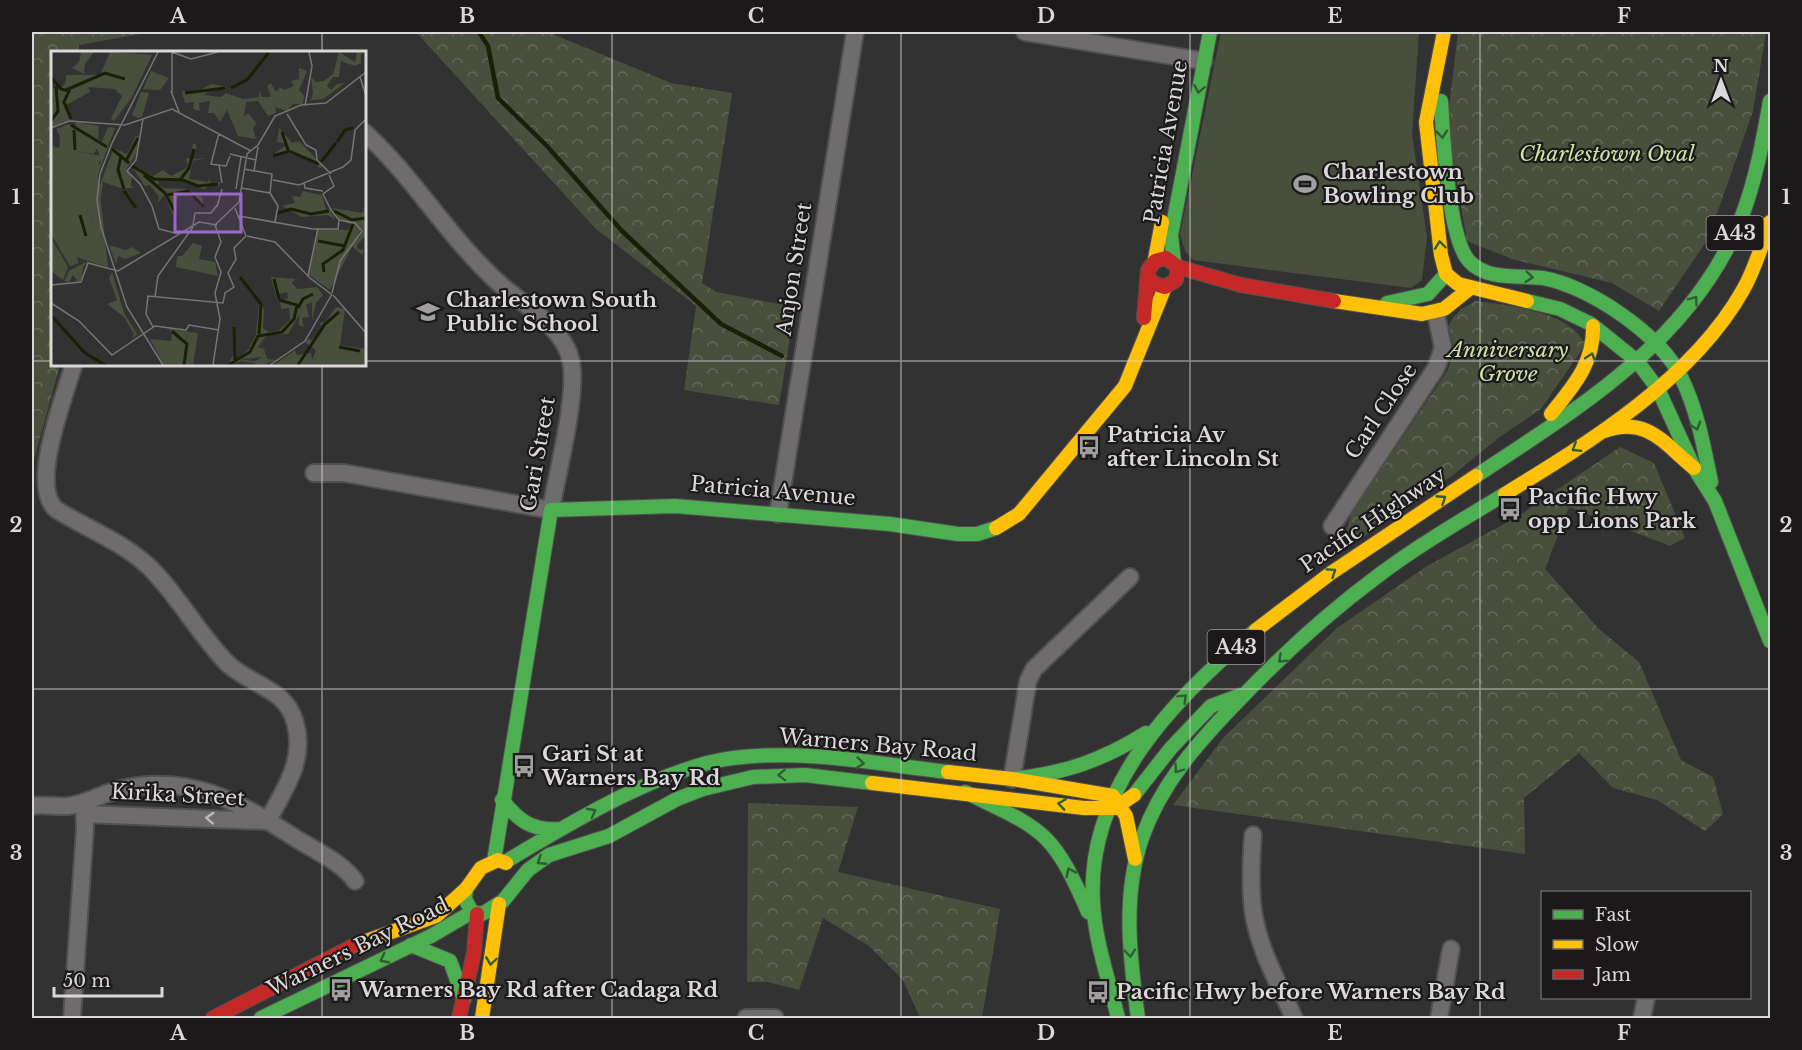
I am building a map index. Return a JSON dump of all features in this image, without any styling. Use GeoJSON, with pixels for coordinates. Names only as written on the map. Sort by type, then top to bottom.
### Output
{"type":"FeatureCollection","features":[{"type":"Feature","properties":{"kind":"main road","name":"Patricia Avenue"},"geometry":{"type":"LineString","coordinates":[[1176,265],[1173,226],[1198,60],[1198,32]]}},
{"type":"Feature","properties":{"kind":"main road","name":"Patricia Avenue"},"geometry":{"type":"LineString","coordinates":[[1155,259],[1198,60],[1210,32]]}},
{"type":"Feature","properties":{"kind":"main road"},"geometry":{"type":"LineString","coordinates":[[1444,32],[1426,134],[1441,255],[1446,274],[1450,280],[1469,289],[1544,303],[1593,326],[1638,361],[1658,389],[1694,468],[1715,501],[1765,613],[1770,641]]}},
{"type":"Feature","properties":{"kind":"main road"},"geometry":{"type":"LineString","coordinates":[[1439,54],[1445,162],[1457,233],[1463,253],[1476,267],[1488,272],[1552,280],[1564,284],[1622,317],[1656,345],[1679,370],[1707,460],[1715,501]]}},
{"type":"Feature","properties":{"kind":"main road","name":"Pacific Highway"},"geometry":{"type":"LineString","coordinates":[[1118,1018],[1094,925],[1092,885],[1095,861],[1131,763],[1159,724],[1228,654],[1292,600],[1622,376],[1656,345],[1680,319],[1729,246],[1754,185],[1770,101]]}},
{"type":"Feature","properties":{"kind":"main road","name":"A43"},"geometry":{"type":"LineString","coordinates":[[1138,1018],[1129,954],[1128,920],[1135,861],[1159,796],[1193,747],[1244,694],[1319,624],[1400,560],[1599,433],[1658,389],[1679,370],[1758,277],[1770,222]]}},
{"type":"Feature","properties":{"kind":"main road"},"geometry":{"type":"LineString","coordinates":[[1240,285],[1168,286],[1152,283],[1149,277],[1150,264],[1155,259],[1169,258],[1176,265],[1240,285],[1391,312],[1436,314],[1446,310],[1469,289]]}},
{"type":"Feature","properties":{"kind":"main road"},"geometry":{"type":"LineString","coordinates":[[1168,286],[1176,280],[1176,265]]}},
{"type":"Feature","properties":{"kind":"main road"},"geometry":{"type":"LineString","coordinates":[[1356,305],[1421,297],[1435,289],[1446,274]]}},
{"type":"Feature","properties":{"kind":"main road","name":"Patricia Avenue"},"geometry":{"type":"LineString","coordinates":[[1141,349],[1149,277]]}},
{"type":"Feature","properties":{"kind":"main road","name":"Patricia Avenue"},"geometry":{"type":"LineString","coordinates":[[551,510],[675,506],[890,524],[958,534],[977,534],[1004,525],[1019,514],[1125,386],[1168,286]]}},
{"type":"Feature","properties":{"kind":"main road"},"geometry":{"type":"LineString","coordinates":[[1533,438],[1588,366],[1594,346],[1593,326]]}},
{"type":"Feature","properties":{"kind":"main road"},"geometry":{"type":"LineString","coordinates":[[1599,433],[1622,425],[1634,425],[1661,441],[1694,468]]}},
{"type":"Feature","properties":{"kind":"main road","name":"Gari Street"},"geometry":{"type":"LineString","coordinates":[[499,861],[502,800],[551,510]]}},
{"type":"Feature","properties":{"kind":"main road"},"geometry":{"type":"LineString","coordinates":[[1135,861],[1115,803],[1136,794],[1171,748],[1211,706],[1244,694]]}},
{"type":"Feature","properties":{"kind":"main road"},"geometry":{"type":"LineString","coordinates":[[1012,779],[1050,775],[1093,764],[1159,724]]}},
{"type":"Feature","properties":{"kind":"main road","name":"Warners Bay Road"},"geometry":{"type":"LineString","coordinates":[[213,1018],[365,940],[436,916],[466,889],[474,874],[677,771],[732,759],[789,755],[1012,779],[1115,803]]}},
{"type":"Feature","properties":{"kind":"main road","name":"Warners Bay Road"},"geometry":{"type":"LineString","coordinates":[[261,1018],[475,913],[499,904],[528,870],[549,855],[609,836],[677,799],[728,782],[780,775],[805,775],[965,792],[1115,803]]}},
{"type":"Feature","properties":{"kind":"main road"},"geometry":{"type":"LineString","coordinates":[[965,792],[1026,820],[1044,834],[1063,858],[1094,925]]}},
{"type":"Feature","properties":{"kind":"main road"},"geometry":{"type":"LineString","coordinates":[[502,800],[515,817],[531,828],[561,829]]}},
{"type":"Feature","properties":{"kind":"main road"},"geometry":{"type":"LineString","coordinates":[[499,861],[510,865],[514,874],[512,888]]}},
{"type":"Feature","properties":{"kind":"main road","name":"Warners Bay Road"},"geometry":{"type":"LineString","coordinates":[[466,889],[465,899],[475,913]]}},
{"type":"Feature","properties":{"kind":"main road"},"geometry":{"type":"LineString","coordinates":[[482,1018],[499,904]]}},
{"type":"Feature","properties":{"kind":"main road"},"geometry":{"type":"LineString","coordinates":[[459,1018],[474,953],[475,913]]}},
{"type":"Feature","properties":{"kind":"main road"},"geometry":{"type":"LineString","coordinates":[[411,945],[450,961],[464,999]]}},
{"type":"Feature","properties":{"kind":"street","name":"Anjon Street"},"geometry":{"type":"LineString","coordinates":[[778,514],[855,32]]}},
{"type":"Feature","properties":{"kind":"street"},"geometry":{"type":"LineString","coordinates":[[1025,32],[1198,60]]}},
{"type":"Feature","properties":{"kind":"street","name":"Gari Street"},"geometry":{"type":"LineString","coordinates":[[366,134],[392,160],[466,253],[552,328],[568,351],[573,371],[572,390],[551,510]]}},
{"type":"Feature","properties":{"kind":"street","name":"Carl Close"},"geometry":{"type":"LineString","coordinates":[[1332,526],[1436,368],[1443,348],[1436,314]]}},
{"type":"Feature","properties":{"kind":"street"},"geometry":{"type":"LineString","coordinates":[[73,366],[53,434],[46,482],[48,500],[57,510],[142,561],[229,665],[263,684],[281,698],[293,714],[298,736],[297,759],[289,782],[268,820]]}},
{"type":"Feature","properties":{"kind":"street","name":"Patricia Avenue"},"geometry":{"type":"LineString","coordinates":[[314,472],[344,473],[551,510]]}},
{"type":"Feature","properties":{"kind":"street"},"geometry":{"type":"LineString","coordinates":[[1012,779],[1028,681],[1034,669],[1130,577]]}},
{"type":"Feature","properties":{"kind":"street","name":"Kirika Street"},"geometry":{"type":"LineString","coordinates":[[85,808],[122,789],[183,785],[205,790],[268,820],[343,869],[355,881]]}},
{"type":"Feature","properties":{"kind":"street","name":"Kirika Street"},"geometry":{"type":"LineString","coordinates":[[32,806],[68,806],[268,820]]}},
{"type":"Feature","properties":{"kind":"street"},"geometry":{"type":"LineString","coordinates":[[72,1018],[85,808]]}},
{"type":"Feature","properties":{"kind":"street"},"geometry":{"type":"LineString","coordinates":[[1252,836],[1250,874],[1253,911],[1271,969],[1294,1018]]}},
{"type":"Feature","properties":{"kind":"street"},"geometry":{"type":"LineString","coordinates":[[1439,1018],[1451,950]]}},
{"type":"Feature","properties":{"kind":"street"},"geometry":{"type":"LineString","coordinates":[[1642,1018],[1646,999]]}},
{"type":"Feature","properties":{"kind":"street"},"geometry":{"type":"LineString","coordinates":[[746,1018],[772,1018]]}},
{"type":"Feature","properties":{"kind":"green space"},"geometry":{"type":"Polygon","coordinates":[[[32,32],[151,32],[79,45],[78,51],[51,51],[51,366],[60,366],[32,467],[32,32]]]}},
{"type":"Feature","properties":{"kind":"green space"},"geometry":{"type":"Polygon","coordinates":[[[416,32],[548,32],[671,83],[732,93],[702,283],[716,292],[795,307],[779,405],[684,390],[696,306],[596,229],[416,32]]]}},
{"type":"Feature","properties":{"kind":"green space","name":"Charlestown Bowling Club"},"geometry":{"type":"Polygon","coordinates":[[[1221,32],[1419,32],[1412,134],[1427,237],[1422,280],[1411,288],[1193,260],[1185,251],[1180,234],[1221,32]]]}},
{"type":"Feature","properties":{"kind":"green space","name":"Charlestown Oval"},"geometry":{"type":"Polygon","coordinates":[[[1458,32],[1766,32],[1753,111],[1708,239],[1659,311],[1612,283],[1512,259],[1467,241],[1447,124],[1458,32]]]}},
{"type":"Feature","properties":{"kind":"green space","name":"Anniversary Grove"},"geometry":{"type":"Polygon","coordinates":[[[1476,301],[1521,308],[1553,318],[1578,334],[1585,345],[1541,409],[1501,436],[1453,475],[1356,542],[1352,540],[1347,530],[1351,514],[1448,370],[1454,349],[1449,326],[1452,319],[1461,309],[1476,301]]]}},
{"type":"Feature","properties":{"kind":"green space"},"geometry":{"type":"Polygon","coordinates":[[[1620,447],[1654,463],[1685,538],[1670,546],[1569,507],[1545,569],[1599,629],[1639,662],[1681,760],[1713,777],[1723,814],[1705,831],[1657,800],[1613,788],[1579,753],[1524,798],[1525,854],[1173,805],[1223,738],[1337,628],[1427,566],[1517,517],[1620,447]]]}},
{"type":"Feature","properties":{"kind":"green space"},"geometry":{"type":"Polygon","coordinates":[[[748,803],[858,807],[838,872],[1000,909],[982,1018],[920,1018],[903,980],[869,946],[823,918],[799,990],[768,982],[747,982],[748,803]]]}},
{"type":"Feature","properties":{"kind":"waterway"},"geometry":{"type":"LineString","coordinates":[[479,32],[488,46],[498,98],[547,146],[622,231],[721,324],[782,356]]}},
{"type":"Feature","properties":{"kind":"traffic: fast"},"geometry":{"type":"LineString","coordinates":[[1174,262],[1171,235],[1210,32]]}},
{"type":"Feature","properties":{"kind":"traffic: fast"},"geometry":{"type":"LineString","coordinates":[[1441,101],[1451,209],[1462,249],[1469,261],[1485,272],[1504,276],[1543,278],[1561,283],[1602,302],[1641,329],[1671,361],[1687,389],[1703,442],[1711,482]]}},
{"type":"Feature","properties":{"kind":"traffic: fast"},"geometry":{"type":"LineString","coordinates":[[1476,476],[1593,396],[1664,334],[1695,299],[1721,260],[1742,216],[1755,174],[1770,101]]}},
{"type":"Feature","properties":{"kind":"traffic: fast"},"geometry":{"type":"LineString","coordinates":[[1387,303],[1428,294],[1446,274]]}},
{"type":"Feature","properties":{"kind":"traffic: fast"},"geometry":{"type":"LineString","coordinates":[[1527,301],[1560,309],[1591,324],[1637,361],[1658,389],[1694,468],[1715,501],[1770,641]]}},
{"type":"Feature","properties":{"kind":"traffic: fast"},"geometry":{"type":"LineString","coordinates":[[1138,1018],[1129,928],[1132,882],[1142,838],[1150,818],[1183,763],[1225,714],[1324,619],[1360,589],[1410,553],[1505,494]]}},
{"type":"Feature","properties":{"kind":"traffic: fast"},"geometry":{"type":"LineString","coordinates":[[494,861],[551,510],[675,506],[890,524],[958,534],[977,534],[996,528]]}},
{"type":"Feature","properties":{"kind":"traffic: fast"},"geometry":{"type":"LineString","coordinates":[[1118,1018],[1099,946],[1094,917],[1095,860],[1104,821],[1120,784],[1141,748],[1167,715],[1225,656],[1256,630]]}},
{"type":"Feature","properties":{"kind":"traffic: fast"},"geometry":{"type":"LineString","coordinates":[[1134,795],[1171,748],[1211,706],[1241,695]]}},
{"type":"Feature","properties":{"kind":"traffic: fast"},"geometry":{"type":"LineString","coordinates":[[1012,779],[1049,773],[1082,764],[1114,751],[1146,733]]}},
{"type":"Feature","properties":{"kind":"traffic: fast"},"geometry":{"type":"LineString","coordinates":[[505,862],[586,815],[646,785],[676,773],[733,758],[814,756],[948,772]]}},
{"type":"Feature","properties":{"kind":"traffic: fast"},"geometry":{"type":"LineString","coordinates":[[466,889],[465,899],[472,912],[482,914],[503,901],[528,870],[549,855],[609,836],[677,799],[703,789],[753,777],[805,775],[872,783]]}},
{"type":"Feature","properties":{"kind":"traffic: fast"},"geometry":{"type":"LineString","coordinates":[[965,792],[1012,815],[1042,835],[1065,864],[1088,912]]}},
{"type":"Feature","properties":{"kind":"traffic: fast"},"geometry":{"type":"LineString","coordinates":[[502,800],[514,814],[527,823],[542,828],[560,829]]}},
{"type":"Feature","properties":{"kind":"traffic: fast"},"geometry":{"type":"LineString","coordinates":[[261,1018],[431,936],[472,912]]}},
{"type":"Feature","properties":{"kind":"traffic: fast"},"geometry":{"type":"LineString","coordinates":[[411,945],[450,961],[464,999]]}},
{"type":"Feature","properties":{"kind":"traffic: slow"},"geometry":{"type":"LineString","coordinates":[[1444,32],[1426,122],[1441,255],[1446,274],[1458,284],[1527,301]]}},
{"type":"Feature","properties":{"kind":"traffic: slow"},"geometry":{"type":"LineString","coordinates":[[1155,259],[1162,222]]}},
{"type":"Feature","properties":{"kind":"traffic: slow"},"geometry":{"type":"LineString","coordinates":[[1505,494],[1571,453],[1637,406],[1697,352],[1722,322],[1743,290],[1755,265],[1770,222]]}},
{"type":"Feature","properties":{"kind":"traffic: slow"},"geometry":{"type":"LineString","coordinates":[[996,528],[1019,514],[1125,386],[1165,287]]}},
{"type":"Feature","properties":{"kind":"traffic: slow"},"geometry":{"type":"LineString","coordinates":[[1334,301],[1422,314],[1444,309],[1469,289]]}},
{"type":"Feature","properties":{"kind":"traffic: slow"},"geometry":{"type":"LineString","coordinates":[[1551,414],[1581,374],[1590,352],[1593,326]]}},
{"type":"Feature","properties":{"kind":"traffic: slow"},"geometry":{"type":"LineString","coordinates":[[1604,431],[1619,427],[1632,427],[1654,434],[1694,468]]}},
{"type":"Feature","properties":{"kind":"traffic: slow"},"geometry":{"type":"LineString","coordinates":[[1256,630],[1331,573],[1476,476]]}},
{"type":"Feature","properties":{"kind":"traffic: slow"},"geometry":{"type":"LineString","coordinates":[[948,772],[1012,779],[1113,796],[1126,816],[1135,859]]}},
{"type":"Feature","properties":{"kind":"traffic: slow"},"geometry":{"type":"LineString","coordinates":[[872,783],[1084,808],[1115,808],[1134,795]]}},
{"type":"Feature","properties":{"kind":"traffic: slow"},"geometry":{"type":"LineString","coordinates":[[355,945],[436,916],[466,889],[481,868],[498,860],[506,863]]}},
{"type":"Feature","properties":{"kind":"traffic: slow"},"geometry":{"type":"LineString","coordinates":[[482,1018],[499,904]]}},
{"type":"Feature","properties":{"kind":"traffic: jam"},"geometry":{"type":"LineString","coordinates":[[1144,318],[1148,270],[1155,261],[1166,258],[1178,267],[1176,280],[1165,287],[1152,283],[1149,277]]}},
{"type":"Feature","properties":{"kind":"traffic: jam"},"geometry":{"type":"LineString","coordinates":[[1178,267],[1241,285],[1334,301]]}},
{"type":"Feature","properties":{"kind":"traffic: jam"},"geometry":{"type":"LineString","coordinates":[[459,1018],[474,953],[477,914]]}},
{"type":"Feature","properties":{"kind":"traffic: jam"},"geometry":{"type":"LineString","coordinates":[[213,1018],[355,945]]}},
{"type":"Feature","properties":{"kind":"place","name":"Charlestown Bowling Club"},"geometry":{"type":"Point","coordinates":[1305,184]}},
{"type":"Feature","properties":{"kind":"place","name":"Charlestown South Public School"},"geometry":{"type":"Point","coordinates":[428,312]}},
{"type":"Feature","properties":{"kind":"place","name":"Patricia Av after Lincoln St"},"geometry":{"type":"Point","coordinates":[1089,447]}},
{"type":"Feature","properties":{"kind":"place","name":"Pacific Hwy opp Lions Park"},"geometry":{"type":"Point","coordinates":[1510,509]}},
{"type":"Feature","properties":{"kind":"place","name":"Gari St at Warners Bay Rd"},"geometry":{"type":"Point","coordinates":[524,766]}},
{"type":"Feature","properties":{"kind":"place","name":"Warners Bay Rd after Cadaga Rd"},"geometry":{"type":"Point","coordinates":[341,990]}},
{"type":"Feature","properties":{"kind":"place","name":"Pacific Hwy before Warners Bay Rd"},"geometry":{"type":"Point","coordinates":[1098,992]}}]}
